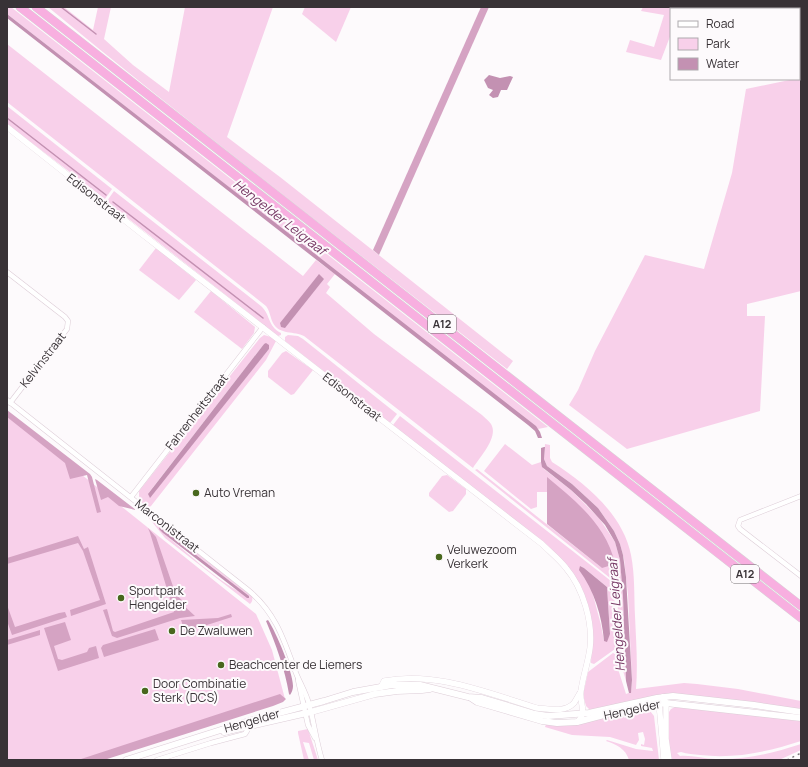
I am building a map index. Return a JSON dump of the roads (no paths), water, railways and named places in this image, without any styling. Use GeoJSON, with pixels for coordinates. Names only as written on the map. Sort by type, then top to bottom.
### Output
{"type":"FeatureCollection","features":[{"type":"Feature","properties":{"kind":"highway","name":"A12"},"geometry":{"type":"LineString","coordinates":[[20,7],[801,618]]}},
{"type":"Feature","properties":{"kind":"highway","name":"A12"},"geometry":{"type":"LineString","coordinates":[[36,7],[801,606]]}},
{"type":"Feature","properties":{"kind":"main road","name":"Hengelder"},"geometry":{"type":"LineString","coordinates":[[126,760],[249,721],[353,692],[407,684],[420,685],[468,697],[482,698],[535,714],[548,716],[602,710],[689,697],[766,706],[801,712]]}},
{"type":"Feature","properties":{"kind":"main road","name":"Hengelder"},"geometry":{"type":"LineString","coordinates":[[135,760],[209,736],[308,713],[383,692],[432,689]]}},
{"type":"Feature","properties":{"kind":"main road","name":"Hengelder"},"geometry":{"type":"LineString","coordinates":[[468,697],[477,702],[542,721],[557,723],[577,722],[619,711],[659,703],[664,700],[801,718]]}},
{"type":"Feature","properties":{"kind":"street","name":"Edisonstraat"},"geometry":{"type":"LineString","coordinates":[[7,127],[542,544],[566,568],[575,580],[580,592],[587,611],[590,628],[590,646],[587,667],[580,692],[583,711]]}},
{"type":"Feature","properties":{"kind":"street","name":"Kelvinstraat"},"geometry":{"type":"LineString","coordinates":[[7,272],[65,317],[68,321],[67,329],[8,402]]}},
{"type":"Feature","properties":{"kind":"street","name":"Fahrenheitstraat"},"geometry":{"type":"LineString","coordinates":[[131,497],[263,327]]}},
{"type":"Feature","properties":{"kind":"street","name":"Marconistraat"},"geometry":{"type":"LineString","coordinates":[[8,402],[258,598],[272,616],[281,633],[297,675],[308,713],[308,725],[316,740],[322,760]]}},
{"type":"Feature","properties":{"kind":"street"},"geometry":{"type":"LineString","coordinates":[[801,496],[740,520],[738,526],[740,530],[801,576]]}},
{"type":"Feature","properties":{"kind":"street","name":"Hengelder"},"geometry":{"type":"LineString","coordinates":[[381,687],[384,681],[406,679],[435,680],[455,683],[537,708],[550,710],[562,709],[569,706],[579,707],[583,711]]}},
{"type":"Feature","properties":{"kind":"street"},"geometry":{"type":"LineString","coordinates":[[569,706],[573,704],[580,692]]}},
{"type":"Feature","properties":{"kind":"street"},"geometry":{"type":"LineString","coordinates":[[664,700],[666,739],[669,760]]}},
{"type":"Feature","properties":{"kind":"street"},"geometry":{"type":"LineString","coordinates":[[659,703],[664,760]]}},
{"type":"Feature","properties":{"kind":"street"},"geometry":{"type":"LineString","coordinates":[[577,722],[582,717],[583,711]]}},
{"type":"Feature","properties":{"kind":"street","name":"Hengelder"},"geometry":{"type":"LineString","coordinates":[[157,760],[211,742],[245,734],[250,726]]}},
{"type":"Feature","properties":{"kind":"water"},"geometry":{"type":"Polygon","coordinates":[[[7,14],[536,426],[542,438],[538,438],[535,431],[528,425],[7,18],[7,14]]]}},
{"type":"Feature","properties":{"kind":"water"},"geometry":{"type":"Polygon","coordinates":[[[489,75],[500,78],[510,76],[513,77],[507,90],[501,90],[498,97],[493,98],[489,95],[493,90],[488,88],[484,80],[489,75]]]}},
{"type":"Feature","properties":{"kind":"water"},"geometry":{"type":"Polygon","coordinates":[[[319,274],[324,279],[285,328],[281,327],[280,323],[319,274]]]}},
{"type":"Feature","properties":{"kind":"water"},"geometry":{"type":"Polygon","coordinates":[[[266,343],[269,345],[269,349],[150,498],[148,494],[266,343]]]}},
{"type":"Feature","properties":{"kind":"water"},"geometry":{"type":"Polygon","coordinates":[[[545,447],[544,459],[547,466],[572,484],[598,508],[614,531],[620,544],[626,577],[632,680],[631,693],[629,693],[626,681],[623,597],[620,560],[615,542],[605,525],[586,504],[542,467],[541,448],[545,447]]]}},
{"type":"Feature","properties":{"kind":"water"},"geometry":{"type":"Polygon","coordinates":[[[160,527],[249,596],[249,598],[247,598],[163,533],[159,529],[160,527]]]}},
{"type":"Feature","properties":{"kind":"water"},"geometry":{"type":"Polygon","coordinates":[[[580,566],[607,587],[610,634],[607,642],[604,641],[599,613],[593,595],[579,570],[580,566]]]}},
{"type":"Feature","properties":{"kind":"water"},"geometry":{"type":"Polygon","coordinates":[[[268,620],[279,642],[290,671],[293,686],[290,695],[280,657],[266,621],[268,620]]]}},
{"type":"Feature","properties":{"kind":"waterway"},"geometry":{"type":"LineString","coordinates":[[61,7],[96,34]]}},
{"type":"Feature","properties":{"kind":"waterway"},"geometry":{"type":"LineString","coordinates":[[7,118],[106,195]]}},
{"type":"Feature","properties":{"kind":"waterway"},"geometry":{"type":"LineString","coordinates":[[113,202],[263,318]]}},
{"type":"Feature","properties":{"kind":"railway"},"geometry":{"type":"LineString","coordinates":[[787,760],[801,753]]}},
{"type":"Feature","properties":{"kind":"place","name":"Auto Vreman"},"geometry":{"type":"Point","coordinates":[196,493]}},
{"type":"Feature","properties":{"kind":"place","name":"Veluwezoom Verkerk"},"geometry":{"type":"Point","coordinates":[439,557]}},
{"type":"Feature","properties":{"kind":"place","name":"Sportpark Hengelder"},"geometry":{"type":"Point","coordinates":[121,598]}},
{"type":"Feature","properties":{"kind":"place","name":"De Zwaluwen"},"geometry":{"type":"Point","coordinates":[172,631]}},
{"type":"Feature","properties":{"kind":"place","name":"Beachcenter de Liemers"},"geometry":{"type":"Point","coordinates":[221,665]}},
{"type":"Feature","properties":{"kind":"place","name":"Door Combinatie Sterk (DCS)"},"geometry":{"type":"Point","coordinates":[145,691]}},
{"type":"Feature","properties":{"kind":"water label","name":"Hengelder Leigraaf"},"geometry":{"type":"Point","coordinates":[280,217]}},
{"type":"Feature","properties":{"kind":"water label","name":"Hengelder Leigraaf"},"geometry":{"type":"Point","coordinates":[616,615]}}]}
